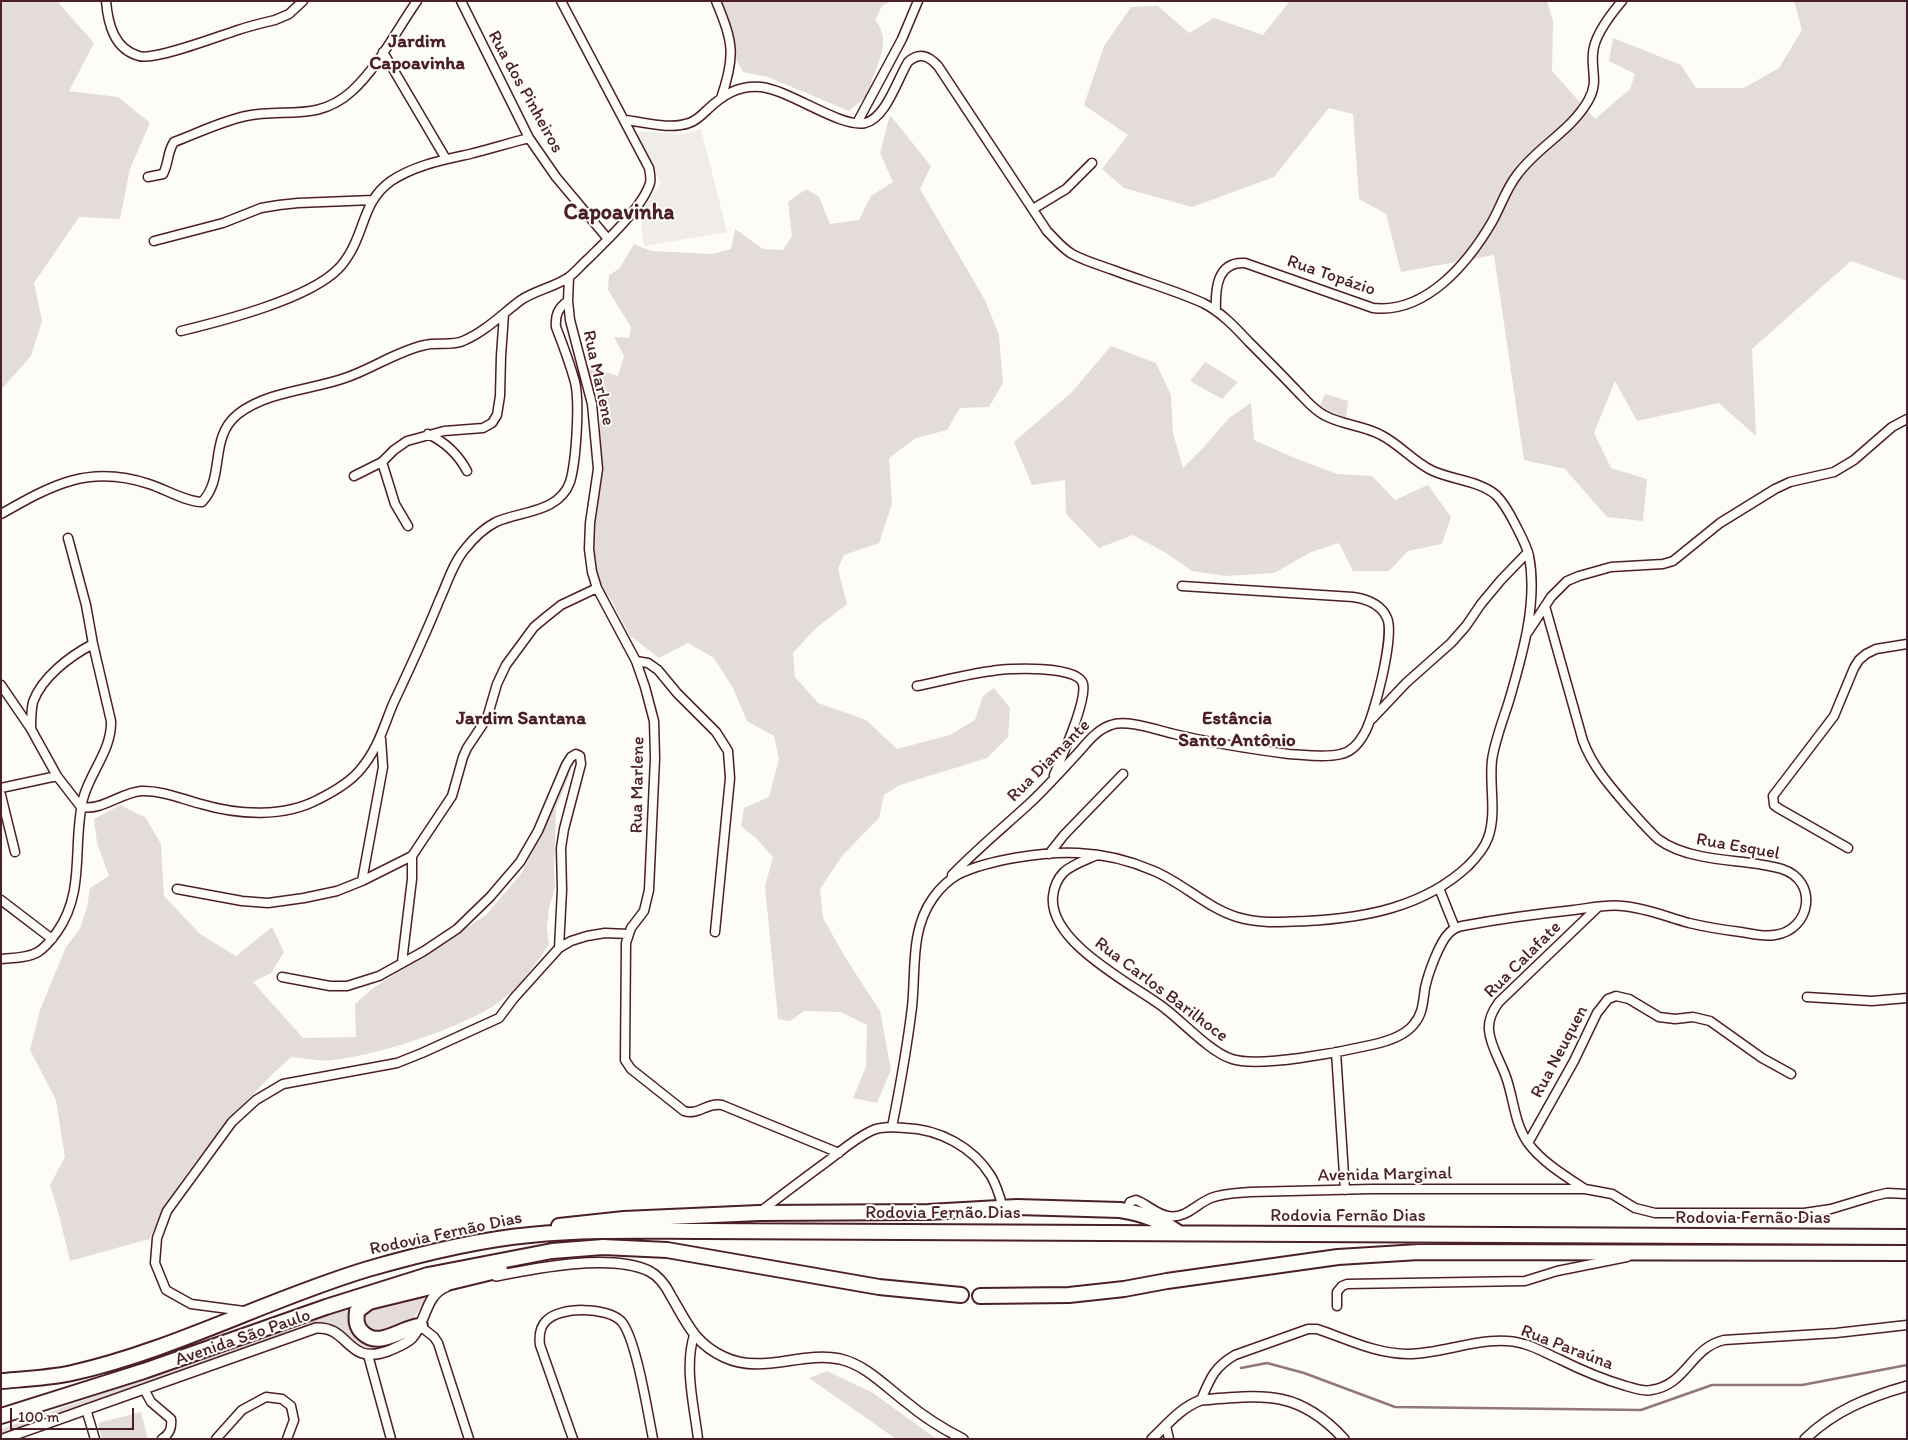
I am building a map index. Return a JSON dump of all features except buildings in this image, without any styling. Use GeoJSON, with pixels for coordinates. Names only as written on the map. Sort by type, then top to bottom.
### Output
{"type":"FeatureCollection","features":[{"type":"Feature","properties":{"kind":"highway"},"geometry":{"type":"LineString","coordinates":[[530,1235],[546,1228],[595,1221],[759,1213],[928,1212],[1003,1208],[1126,1211],[1157,1219],[1180,1233]]}},
{"type":"Feature","properties":{"kind":"highway","name":"Rodovia Fernão Dias"},"geometry":{"type":"LineString","coordinates":[[1,1381],[71,1373],[138,1354],[247,1312],[367,1270],[443,1250],[530,1235],[626,1231],[1907,1237]]}},
{"type":"Feature","properties":{"kind":"highway","name":"Rodovia Fernão Dias"},"geometry":{"type":"LineString","coordinates":[[1,1416],[144,1371],[326,1307],[428,1275],[552,1251],[603,1247],[667,1250],[879,1287],[961,1295]]}},
{"type":"Feature","properties":{"kind":"highway"},"geometry":{"type":"LineString","coordinates":[[420,1326],[385,1338],[375,1339],[362,1333],[356,1320],[357,1312],[369,1302],[544,1259],[552,1251]]}},
{"type":"Feature","properties":{"kind":"highway","name":"Rodovia Fernão Dias"},"geometry":{"type":"LineString","coordinates":[[980,1296],[1069,1295],[1124,1289],[1338,1257],[1419,1252],[1907,1253]]}},
{"type":"Feature","properties":{"kind":"street"},"geometry":{"type":"LineString","coordinates":[[106,1],[108,22],[113,36],[126,51],[140,57],[163,54],[275,20],[289,14],[302,1]]}},
{"type":"Feature","properties":{"kind":"street"},"geometry":{"type":"LineString","coordinates":[[148,177],[163,174],[166,168],[168,150],[174,142],[245,116],[303,113],[320,109],[336,102],[351,91],[384,52],[416,1]]}},
{"type":"Feature","properties":{"kind":"street","name":"Rua dos Pinheiros"},"geometry":{"type":"LineString","coordinates":[[461,1],[529,138],[556,177],[608,239]]}},
{"type":"Feature","properties":{"kind":"street"},"geometry":{"type":"LineString","coordinates":[[1,514],[35,495],[89,476],[113,475],[140,481],[167,490],[192,502],[202,502],[210,495],[215,481],[218,451],[224,432],[237,414],[256,403],[345,378],[425,345],[461,342],[476,334],[522,299],[569,277],[608,239],[638,204],[651,182],[650,168],[561,1]]}},
{"type":"Feature","properties":{"kind":"street"},"geometry":{"type":"LineString","coordinates":[[716,1],[726,27],[732,52],[721,98]]}},
{"type":"Feature","properties":{"kind":"street"},"geometry":{"type":"LineString","coordinates":[[857,123],[898,48],[918,1]]}},
{"type":"Feature","properties":{"kind":"street","name":"Rua Topázio"},"geometry":{"type":"LineString","coordinates":[[1216,310],[1216,290],[1219,279],[1224,270],[1236,262],[1245,263],[1373,308],[1398,308],[1414,302],[1430,292],[1467,260],[1493,220],[1516,175],[1575,120],[1588,100],[1595,78],[1592,54],[1594,46],[1622,1]]}},
{"type":"Feature","properties":{"kind":"street"},"geometry":{"type":"LineString","coordinates":[[384,52],[446,159]]}},
{"type":"Feature","properties":{"kind":"street"},"geometry":{"type":"LineString","coordinates":[[625,120],[667,125],[690,123],[721,98],[739,88],[760,87],[782,93],[840,118],[857,123],[865,123],[880,114],[908,62],[920,55],[926,56],[938,66],[1047,230],[1060,245],[1071,253],[1185,296],[1216,310],[1322,414],[1381,435],[1431,470],[1476,484],[1496,496],[1511,516],[1528,552],[1531,590],[1529,615],[1516,677],[1492,758],[1491,824],[1489,836],[1484,847],[1476,857],[1462,871],[1439,888],[1397,907],[1368,915],[1323,920],[1269,922],[1233,916],[1219,910],[1154,871],[1134,864],[1077,852],[1020,857],[980,867],[960,874],[946,882]]}},
{"type":"Feature","properties":{"kind":"street"},"geometry":{"type":"LineString","coordinates":[[181,331],[224,320],[271,304],[308,290],[324,280],[339,268],[351,251],[373,200],[390,182],[426,165],[529,138]]}},
{"type":"Feature","properties":{"kind":"street"},"geometry":{"type":"LineString","coordinates":[[1033,209],[1066,189],[1092,163]]}},
{"type":"Feature","properties":{"kind":"street"},"geometry":{"type":"LineString","coordinates":[[154,241],[223,224],[261,208],[298,203],[373,200]]}},
{"type":"Feature","properties":{"kind":"street","name":"Rua Marlene"},"geometry":{"type":"LineString","coordinates":[[569,277],[568,301],[570,320],[589,390],[598,469],[590,522],[589,548],[592,572],[597,588],[636,661],[654,721],[655,758],[648,896],[644,911],[628,934],[625,952],[625,1060],[631,1069],[684,1111],[692,1113],[712,1104],[722,1105],[839,1153]]}},
{"type":"Feature","properties":{"kind":"street"},"geometry":{"type":"LineString","coordinates":[[1,685],[31,729],[57,776],[81,807],[89,809],[139,791],[163,793],[220,809],[248,812],[296,809],[320,799],[359,771],[381,738],[430,620],[464,550],[479,534],[497,521],[545,507],[560,497],[569,483],[575,439],[577,396],[575,383],[556,327],[555,318],[562,305],[568,301]]}},
{"type":"Feature","properties":{"kind":"street"},"geometry":{"type":"LineString","coordinates":[[354,476],[382,462],[394,450],[407,442],[428,434],[483,428],[492,423],[497,415],[500,396],[500,356],[504,314]]}},
{"type":"Feature","properties":{"kind":"street"},"geometry":{"type":"LineString","coordinates":[[1525,636],[1558,588],[1579,576],[1611,567],[1673,561],[1720,523],[1775,489],[1790,482],[1834,472],[1854,460],[1892,427],[1907,419]]}},
{"type":"Feature","properties":{"kind":"street"},"geometry":{"type":"LineString","coordinates":[[428,434],[445,444],[461,460],[467,471]]}},
{"type":"Feature","properties":{"kind":"street"},"geometry":{"type":"LineString","coordinates":[[382,462],[395,504],[408,526]]}},
{"type":"Feature","properties":{"kind":"street"},"geometry":{"type":"LineString","coordinates":[[1,959],[20,957],[38,952],[52,940],[67,918],[74,895],[81,807],[85,793],[108,745],[112,730],[86,605],[68,538]]}},
{"type":"Feature","properties":{"kind":"street"},"geometry":{"type":"LineString","coordinates":[[1370,720],[1406,682],[1451,643],[1501,580],[1528,552]]}},
{"type":"Feature","properties":{"kind":"street","name":"Rua Diamante"},"geometry":{"type":"LineString","coordinates":[[892,1127],[902,1077],[912,1001],[915,947],[926,909],[946,882],[1030,803],[1097,733],[1113,724],[1131,724],[1208,742],[1309,756],[1344,754],[1353,748],[1363,735],[1370,720],[1389,633],[1387,618],[1378,606],[1370,601],[1353,597],[1182,586]]}},
{"type":"Feature","properties":{"kind":"street"},"geometry":{"type":"LineString","coordinates":[[176,889],[242,901],[268,902],[304,898],[337,890],[362,881],[412,856],[452,796],[463,757],[487,718],[497,684],[506,665],[534,627],[561,606],[597,588]]}},
{"type":"Feature","properties":{"kind":"street","name":"Rua Esquel"},"geometry":{"type":"LineString","coordinates":[[1455,928],[1530,915],[1622,906],[1703,926],[1758,935],[1775,935],[1789,930],[1798,924],[1807,902],[1806,890],[1802,883],[1796,876],[1787,871],[1700,856],[1679,850],[1659,839],[1641,822],[1601,776],[1591,760],[1583,741],[1545,606]]}},
{"type":"Feature","properties":{"kind":"street"},"geometry":{"type":"LineString","coordinates":[[31,729],[31,713],[40,688],[66,660],[93,644]]}},
{"type":"Feature","properties":{"kind":"street"},"geometry":{"type":"LineString","coordinates":[[1848,848],[1778,808],[1773,801],[1775,792],[1824,732],[1834,716],[1859,660],[1876,648],[1907,644]]}},
{"type":"Feature","properties":{"kind":"street"},"geometry":{"type":"LineString","coordinates":[[636,661],[648,663],[658,670],[716,732],[728,751],[730,778],[715,932]]}},
{"type":"Feature","properties":{"kind":"street"},"geometry":{"type":"LineString","coordinates":[[917,686],[994,670],[1063,671],[1081,679],[1083,692],[1077,715],[1051,781]]}},
{"type":"Feature","properties":{"kind":"street"},"geometry":{"type":"LineString","coordinates":[[362,881],[383,767],[381,738]]}},
{"type":"Feature","properties":{"kind":"street"},"geometry":{"type":"LineString","coordinates":[[282,977],[330,986],[347,986],[379,976],[424,951],[457,929],[520,862],[530,846],[571,757],[576,754],[581,758],[579,772],[561,848],[562,890],[558,948]]}},
{"type":"Feature","properties":{"kind":"street"},"geometry":{"type":"LineString","coordinates":[[1049,854],[1064,835],[1123,774]]}},
{"type":"Feature","properties":{"kind":"street"},"geometry":{"type":"LineString","coordinates":[[1,788],[57,776]]}},
{"type":"Feature","properties":{"kind":"street"},"geometry":{"type":"LineString","coordinates":[[1,796],[15,852]]}},
{"type":"Feature","properties":{"kind":"street","name":"Rua Carlos Barilhoce"},"geometry":{"type":"LineString","coordinates":[[1097,855],[1064,872],[1053,889],[1052,900],[1065,931],[1090,958],[1162,1006],[1215,1050],[1232,1059],[1256,1062],[1336,1052],[1372,1045],[1398,1036],[1414,1024],[1423,1006],[1428,978],[1442,943],[1449,932],[1455,928]]}},
{"type":"Feature","properties":{"kind":"street"},"geometry":{"type":"LineString","coordinates":[[402,962],[412,879],[412,856]]}},
{"type":"Feature","properties":{"kind":"street"},"geometry":{"type":"LineString","coordinates":[[1439,888],[1455,928]]}},
{"type":"Feature","properties":{"kind":"street"},"geometry":{"type":"LineString","coordinates":[[1,900],[52,940]]}},
{"type":"Feature","properties":{"kind":"street","name":"Rua Calafate"},"geometry":{"type":"LineString","coordinates":[[1585,1189],[1537,1153],[1528,1143],[1518,1122],[1510,1087],[1490,1037],[1490,1020],[1499,1002],[1598,907]]}},
{"type":"Feature","properties":{"kind":"street"},"geometry":{"type":"LineString","coordinates":[[247,1312],[191,1304],[166,1290],[155,1263],[158,1238],[167,1211],[232,1122],[256,1100],[283,1084],[397,1062],[499,1018],[558,948],[571,940],[586,936],[605,933],[628,934]]}},
{"type":"Feature","properties":{"kind":"street","name":"Rua Neuquen"},"geometry":{"type":"LineString","coordinates":[[1528,1143],[1574,1061],[1597,1013],[1608,999],[1616,996],[1629,999],[1658,1017],[1675,1019],[1703,1018],[1710,1021],[1762,1058],[1791,1074]]}},
{"type":"Feature","properties":{"kind":"street"},"geometry":{"type":"LineString","coordinates":[[1808,997],[1872,1001],[1907,998]]}},
{"type":"Feature","properties":{"kind":"street"},"geometry":{"type":"LineString","coordinates":[[1336,1052],[1346,1190]]}},
{"type":"Feature","properties":{"kind":"street"},"geometry":{"type":"LineString","coordinates":[[759,1213],[856,1140],[873,1130],[892,1127],[913,1128],[931,1132],[958,1144],[972,1154],[991,1176],[1003,1208]]}},
{"type":"Feature","properties":{"kind":"street","name":"Avenida Marginal"},"geometry":{"type":"LineString","coordinates":[[1126,1211],[1130,1202],[1136,1200],[1157,1212],[1169,1216],[1187,1214],[1210,1199],[1228,1193],[1346,1190],[1585,1189],[1612,1194],[1635,1208],[1655,1213],[1804,1213],[1831,1209],[1887,1193],[1907,1194]]}},
{"type":"Feature","properties":{"kind":"street"},"geometry":{"type":"LineString","coordinates":[[1337,1306],[1337,1292],[1342,1286],[1347,1284],[1525,1281],[1558,1271],[1647,1253]]}},
{"type":"Feature","properties":{"kind":"street"},"geometry":{"type":"LineString","coordinates":[[391,1439],[368,1355],[378,1354],[407,1342],[417,1332],[423,1316],[435,1295],[443,1288],[512,1273],[599,1263],[635,1266],[658,1278],[671,1295],[694,1335],[719,1355],[746,1364],[772,1364],[816,1358],[841,1360],[857,1366],[872,1375],[925,1417],[963,1439]]}},
{"type":"Feature","properties":{"kind":"street"},"geometry":{"type":"LineString","coordinates":[[573,1439],[538,1335],[544,1322],[553,1314],[591,1310],[610,1314],[622,1322],[633,1347],[653,1439]]}},
{"type":"Feature","properties":{"kind":"street","name":"Rua Paraúna"},"geometry":{"type":"LineString","coordinates":[[1201,1400],[1215,1371],[1224,1361],[1235,1355],[1308,1329],[1317,1329],[1375,1350],[1408,1354],[1487,1342],[1512,1341],[1525,1344],[1587,1373],[1649,1391],[1672,1383],[1705,1348],[1724,1340],[1836,1333],[1907,1325]]}},
{"type":"Feature","properties":{"kind":"street"},"geometry":{"type":"LineString","coordinates":[[420,1326],[434,1337],[438,1343],[469,1439]]}},
{"type":"Feature","properties":{"kind":"street","name":"Avenida São Paulo"},"geometry":{"type":"LineString","coordinates":[[3,1439],[316,1328],[326,1328],[333,1331],[358,1352],[368,1355]]}},
{"type":"Feature","properties":{"kind":"street"},"geometry":{"type":"LineString","coordinates":[[694,1335],[689,1350],[689,1368],[698,1439]]}},
{"type":"Feature","properties":{"kind":"street"},"geometry":{"type":"LineString","coordinates":[[1804,1439],[1834,1415],[1856,1403],[1907,1386]]}},
{"type":"Feature","properties":{"kind":"street"},"geometry":{"type":"LineString","coordinates":[[144,1389],[151,1402],[170,1419],[172,1428],[162,1439]]}},
{"type":"Feature","properties":{"kind":"street"},"geometry":{"type":"LineString","coordinates":[[216,1439],[242,1410],[266,1397],[282,1399],[291,1406],[294,1420],[287,1439]]}},
{"type":"Feature","properties":{"kind":"street"},"geometry":{"type":"LineString","coordinates":[[1152,1439],[1180,1412],[1201,1400],[1253,1397],[1277,1398],[1307,1407],[1344,1439]]}},
{"type":"Feature","properties":{"kind":"street"},"geometry":{"type":"LineString","coordinates":[[86,1409],[95,1439]]}},
{"type":"Feature","properties":{"kind":"street"},"geometry":{"type":"LineString","coordinates":[[1166,1426],[1169,1439]]}},
{"type":"Feature","properties":{"kind":"shaded area"},"geometry":{"type":"Polygon","coordinates":[[[1,1],[57,1],[94,43],[69,91],[118,97],[150,123],[130,169],[120,219],[79,217],[34,283],[42,321],[31,356],[1,390],[1,1]]]}},
{"type":"Feature","properties":{"kind":"shaded area"},"geometry":{"type":"Polygon","coordinates":[[[718,1],[891,1],[882,6],[875,20],[881,29],[883,47],[868,95],[849,111],[768,77],[743,72],[736,59],[727,24],[718,1]]]}},
{"type":"Feature","properties":{"kind":"shaded area"},"geometry":{"type":"Polygon","coordinates":[[[1290,1],[1547,1],[1553,21],[1552,71],[1595,119],[1630,89],[1635,74],[1609,61],[1613,38],[1681,65],[1696,88],[1744,88],[1779,68],[1802,30],[1794,1],[1907,1],[1907,281],[1851,261],[1752,349],[1756,436],[1719,403],[1637,421],[1615,381],[1594,433],[1611,468],[1647,479],[1643,521],[1607,517],[1565,469],[1524,460],[1494,255],[1401,272],[1386,214],[1359,199],[1353,114],[1329,108],[1274,177],[1192,207],[1124,188],[1102,169],[1128,135],[1084,105],[1104,46],[1131,7],[1158,6],[1189,33],[1214,18],[1263,35],[1290,1]]]}},
{"type":"Feature","properties":{"kind":"shaded area"},"geometry":{"type":"Polygon","coordinates":[[[890,115],[931,166],[920,189],[985,300],[999,335],[1003,383],[989,407],[960,408],[947,430],[916,438],[889,458],[892,504],[879,543],[844,555],[838,569],[847,604],[815,629],[793,653],[795,677],[818,703],[866,720],[897,749],[950,735],[975,720],[983,696],[994,688],[1010,708],[1008,737],[987,758],[900,785],[884,795],[879,818],[842,856],[820,889],[823,918],[845,957],[880,1011],[891,1070],[877,1103],[853,1098],[866,1067],[867,1025],[841,1012],[804,1011],[790,1021],[778,1019],[765,886],[773,857],[756,838],[741,826],[744,808],[769,797],[779,759],[774,736],[747,721],[733,688],[714,658],[688,643],[659,658],[629,635],[612,601],[599,585],[592,542],[592,525],[598,504],[602,466],[599,440],[601,407],[586,366],[618,376],[624,356],[614,337],[629,338],[631,327],[608,290],[609,275],[619,269],[634,244],[651,251],[712,254],[731,249],[735,229],[763,249],[783,250],[792,236],[788,202],[806,189],[819,197],[830,224],[859,220],[871,196],[893,182],[880,153],[890,115]]]}},
{"type":"Feature","properties":{"kind":"shaded area"},"geometry":{"type":"Polygon","coordinates":[[[701,129],[727,232],[644,246],[640,213],[661,183],[637,135],[640,132],[684,134],[701,129]]]}},
{"type":"Feature","properties":{"kind":"shaded area"},"geometry":{"type":"Polygon","coordinates":[[[1111,346],[1156,363],[1171,395],[1173,433],[1183,468],[1229,418],[1251,403],[1254,440],[1337,474],[1372,476],[1395,500],[1428,485],[1451,517],[1442,544],[1408,551],[1389,571],[1353,571],[1339,543],[1311,552],[1274,573],[1225,576],[1192,571],[1166,553],[1133,535],[1099,548],[1066,514],[1065,480],[1032,485],[1014,442],[1071,393],[1111,346]]]}},
{"type":"Feature","properties":{"kind":"shaded area"},"geometry":{"type":"Polygon","coordinates":[[[1205,362],[1238,382],[1222,399],[1190,381],[1205,362]]]}},
{"type":"Feature","properties":{"kind":"shaded area"},"geometry":{"type":"Polygon","coordinates":[[[1325,394],[1348,401],[1346,418],[1320,406],[1325,394]]]}},
{"type":"Feature","properties":{"kind":"shaded area"},"geometry":{"type":"Polygon","coordinates":[[[568,771],[569,776],[556,808],[555,887],[549,908],[547,928],[549,945],[508,995],[492,1007],[457,1025],[394,1047],[333,1060],[291,1057],[258,1088],[198,1158],[172,1195],[149,1239],[70,1261],[50,1185],[65,1157],[56,1100],[30,1050],[40,1010],[66,947],[80,929],[87,907],[90,888],[109,876],[97,843],[94,819],[120,805],[146,818],[161,844],[164,896],[200,934],[236,956],[272,927],[284,952],[271,973],[253,982],[303,1038],[356,1037],[355,1004],[372,989],[486,915],[521,874],[568,771]]]}},
{"type":"Feature","properties":{"kind":"shaded area"},"geometry":{"type":"Polygon","coordinates":[[[430,1291],[413,1319],[406,1324],[375,1335],[362,1323],[364,1309],[430,1291]]]}},
{"type":"Feature","properties":{"kind":"shaded area"},"geometry":{"type":"Polygon","coordinates":[[[354,1305],[351,1308],[349,1317],[354,1330],[403,1338],[385,1346],[363,1347],[356,1344],[331,1324],[321,1323],[1,1434],[1,1429],[150,1377],[227,1347],[354,1305]]]}},
{"type":"Feature","properties":{"kind":"shaded area"},"geometry":{"type":"Polygon","coordinates":[[[827,1371],[873,1393],[939,1439],[896,1439],[809,1378],[827,1371]]]}},
{"type":"Feature","properties":{"kind":"shaded area"},"geometry":{"type":"Polygon","coordinates":[[[141,1412],[148,1439],[102,1439],[98,1423],[141,1412]]]}},
{"type":"Feature","properties":{"kind":"waterway"},"geometry":{"type":"LineString","coordinates":[[1241,1368],[1267,1363],[1304,1373],[1395,1407],[1641,1410],[1712,1385],[1802,1385],[1907,1365]]}},
{"type":"Feature","properties":{"kind":"district","name":"Jardim Capoavinha"},"geometry":{"type":"Point","coordinates":[417,53]}},
{"type":"Feature","properties":{"kind":"district","name":"Capoavinha"},"geometry":{"type":"Point","coordinates":[619,213]}},
{"type":"Feature","properties":{"kind":"district","name":"Jardim Santana"},"geometry":{"type":"Point","coordinates":[521,719]}},
{"type":"Feature","properties":{"kind":"district","name":"Estância Santo Antônio"},"geometry":{"type":"Point","coordinates":[1237,730]}}]}
